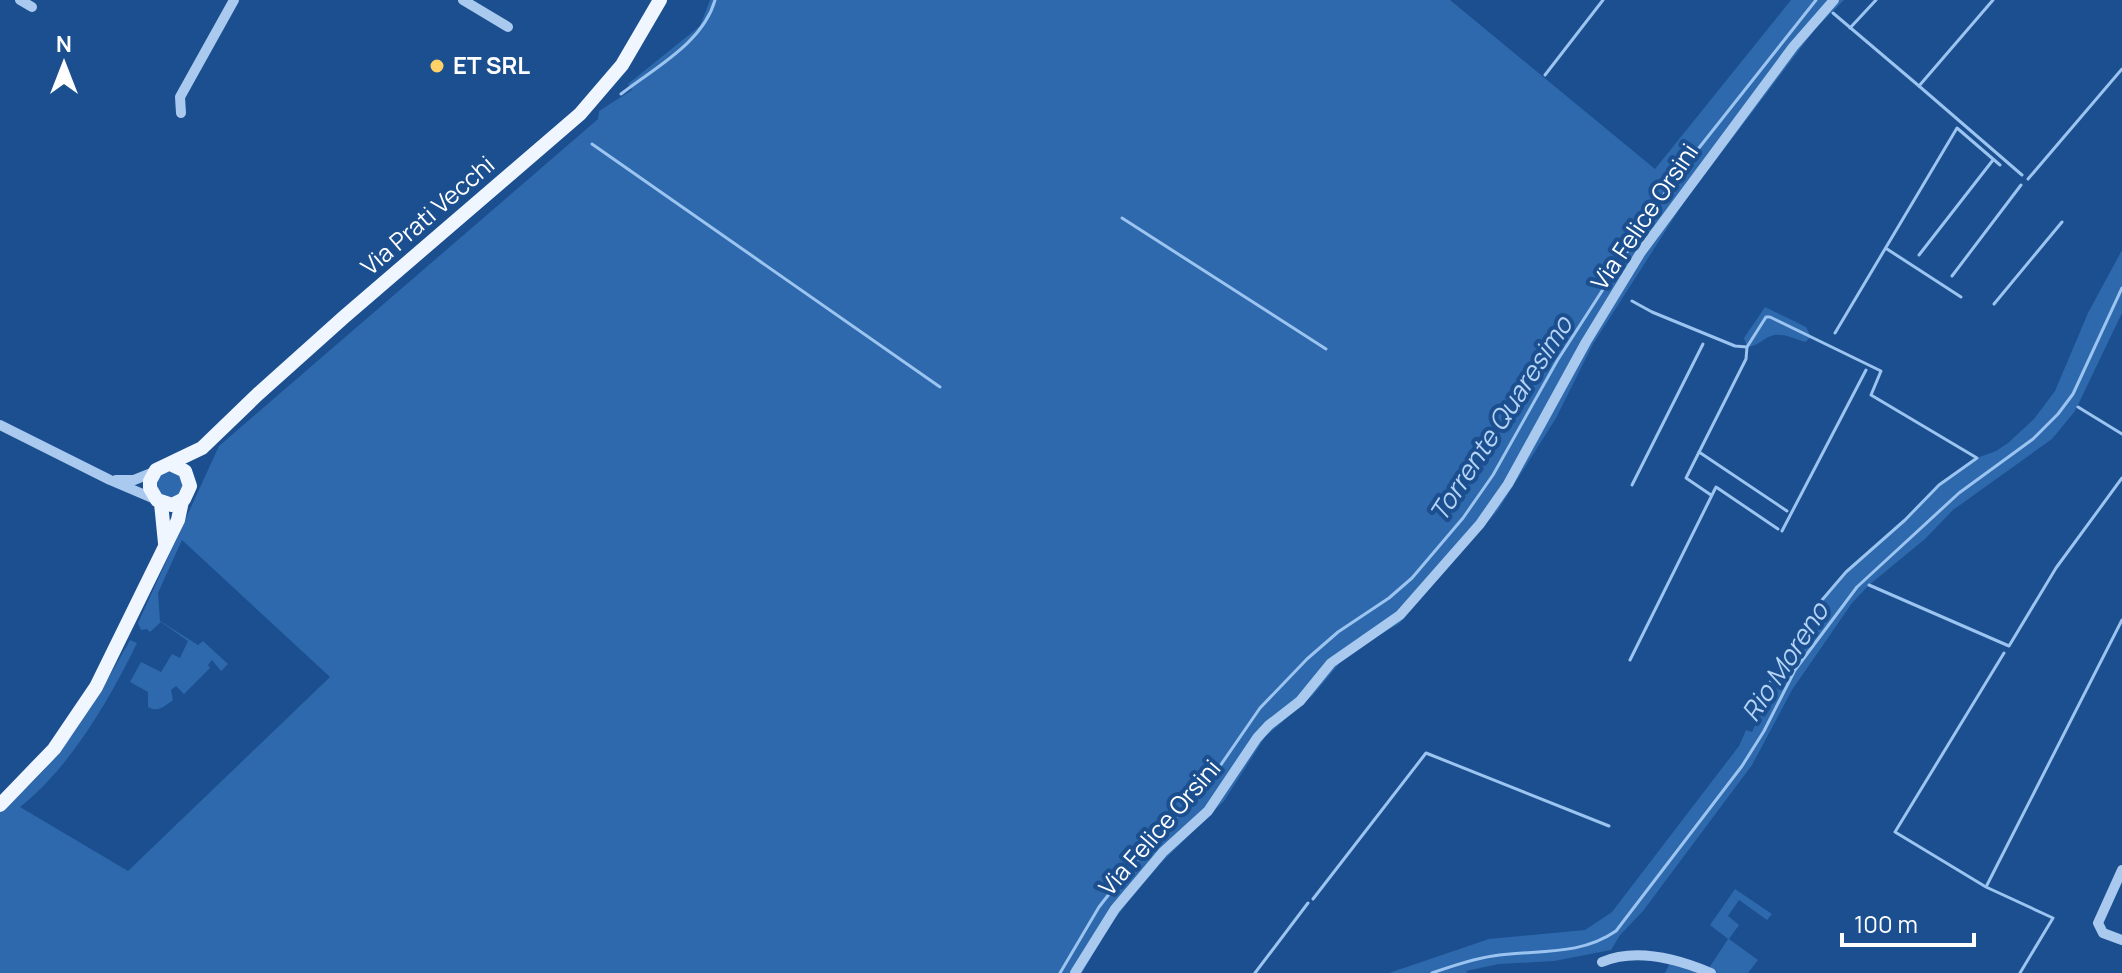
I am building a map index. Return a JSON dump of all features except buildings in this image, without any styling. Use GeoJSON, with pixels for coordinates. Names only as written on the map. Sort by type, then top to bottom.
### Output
{"type":"FeatureCollection","features":[{"type":"Feature","properties":{"kind":"main road","name":"Via Prati Vecchi"},"geometry":{"type":"LineString","coordinates":[[155,472],[202,448],[344,317],[580,114],[622,65],[660,0]]}},
{"type":"Feature","properties":{"kind":"main road","name":"Via Prati Vecchi"},"geometry":{"type":"LineString","coordinates":[[0,805],[54,749],[96,687],[178,520],[182,501],[188,495],[189,479],[202,448]]}},
{"type":"Feature","properties":{"kind":"main road"},"geometry":{"type":"LineString","coordinates":[[170,464],[180,467],[189,479]]}},
{"type":"Feature","properties":{"kind":"main road"},"geometry":{"type":"LineString","coordinates":[[155,472],[150,488],[159,501],[165,543]]}},
{"type":"Feature","properties":{"kind":"main road"},"geometry":{"type":"LineString","coordinates":[[159,501],[172,505],[182,501]]}},
{"type":"Feature","properties":{"kind":"street"},"geometry":{"type":"LineString","coordinates":[[20,0],[32,7]]}},
{"type":"Feature","properties":{"kind":"street"},"geometry":{"type":"LineString","coordinates":[[181,113],[180,97],[234,0]]}},
{"type":"Feature","properties":{"kind":"street"},"geometry":{"type":"LineString","coordinates":[[463,0],[508,27]]}},
{"type":"Feature","properties":{"kind":"street","name":"Via Felice Orsini"},"geometry":{"type":"LineString","coordinates":[[1075,973],[1115,909],[1163,852],[1208,811],[1257,738],[1300,701],[1331,663],[1400,615],[1480,524],[1508,484],[1586,342],[1641,252],[1784,58],[1834,0]]}},
{"type":"Feature","properties":{"kind":"street"},"geometry":{"type":"LineString","coordinates":[[0,425],[159,501]]}},
{"type":"Feature","properties":{"kind":"street"},"geometry":{"type":"LineString","coordinates":[[110,480],[134,480],[155,472]]}},
{"type":"Feature","properties":{"kind":"street"},"geometry":{"type":"LineString","coordinates":[[2122,870],[2098,923],[2103,933],[2122,940]]}},
{"type":"Feature","properties":{"kind":"street"},"geometry":{"type":"LineString","coordinates":[[1602,962],[1625,955],[1645,956],[1677,961],[1711,973]]}},
{"type":"Feature","properties":{"kind":"shaded area"},"geometry":{"type":"Polygon","coordinates":[[[710,0],[1450,0],[1655,169],[1791,0],[1844,0],[1816,28],[1684,202],[1593,344],[1556,418],[1498,510],[1400,623],[1343,659],[1313,695],[1265,737],[1224,801],[1161,863],[1110,925],[1082,973],[0,973],[0,805],[37,778],[56,756],[91,707],[130,640],[137,643],[87,732],[55,773],[20,807],[128,871],[330,677],[182,540],[158,593],[160,621],[198,645],[203,641],[228,664],[221,671],[212,660],[208,665],[210,668],[184,694],[176,686],[171,690],[173,700],[158,709],[148,707],[148,692],[130,682],[141,662],[161,672],[172,654],[180,658],[188,641],[161,622],[150,632],[141,630],[138,623],[219,446],[598,119],[599,111],[632,90],[628,84],[700,26],[710,0]]]}},
{"type":"Feature","properties":{"kind":"shaded area"},"geometry":{"type":"Polygon","coordinates":[[[2122,250],[2122,313],[2075,411],[2052,439],[1953,510],[1852,603],[1792,690],[1752,765],[1611,950],[1554,961],[1499,964],[1466,971],[1468,973],[1389,973],[1489,939],[1585,930],[1612,912],[1739,746],[1746,730],[1752,732],[1770,692],[1767,687],[1822,600],[1846,572],[1949,477],[1977,458],[2008,443],[2034,419],[2055,391],[2088,313],[2122,250]]]}},
{"type":"Feature","properties":{"kind":"shaded area"},"geometry":{"type":"Polygon","coordinates":[[[1765,307],[1806,327],[1811,337],[1805,342],[1775,335],[1747,347],[1744,338],[1765,307]]]}},
{"type":"Feature","properties":{"kind":"shaded area"},"geometry":{"type":"Polygon","coordinates":[[[170,472],[179,476],[183,485],[179,494],[170,498],[161,494],[157,485],[161,476],[170,472]]]}},
{"type":"Feature","properties":{"kind":"shaded area"},"geometry":{"type":"Polygon","coordinates":[[[1735,889],[1772,914],[1767,920],[1739,900],[1728,916],[1739,925],[1729,939],[1758,960],[1748,973],[1665,973],[1673,957],[1709,968],[1728,939],[1710,925],[1735,889]]]}},
{"type":"Feature","properties":{"kind":"waterway"},"geometry":{"type":"LineString","coordinates":[[621,94],[689,42],[709,15],[715,0]]}},
{"type":"Feature","properties":{"kind":"waterway"},"geometry":{"type":"LineString","coordinates":[[1545,75],[1603,0]]}},
{"type":"Feature","properties":{"kind":"waterway","name":"Torrente Quaresimo"},"geometry":{"type":"LineString","coordinates":[[1060,973],[1099,907],[1131,866],[1209,782],[1260,708],[1338,632],[1389,598],[1412,578],[1463,518],[1493,475],[1557,361],[1672,182],[1816,0]]}},
{"type":"Feature","properties":{"kind":"waterway"},"geometry":{"type":"LineString","coordinates":[[1850,28],[1876,0]]}},
{"type":"Feature","properties":{"kind":"waterway"},"geometry":{"type":"LineString","coordinates":[[1993,0],[1919,86],[2022,175]]}},
{"type":"Feature","properties":{"kind":"waterway"},"geometry":{"type":"LineString","coordinates":[[1833,13],[1919,86]]}},
{"type":"Feature","properties":{"kind":"waterway"},"geometry":{"type":"LineString","coordinates":[[2028,179],[2122,69]]}},
{"type":"Feature","properties":{"kind":"waterway"},"geometry":{"type":"LineString","coordinates":[[1835,333],[1957,128],[2000,165]]}},
{"type":"Feature","properties":{"kind":"waterway"},"geometry":{"type":"LineString","coordinates":[[592,144],[940,387]]}},
{"type":"Feature","properties":{"kind":"waterway"},"geometry":{"type":"LineString","coordinates":[[1919,255],[1993,160]]}},
{"type":"Feature","properties":{"kind":"waterway"},"geometry":{"type":"LineString","coordinates":[[1952,276],[2021,185]]}},
{"type":"Feature","properties":{"kind":"waterway"},"geometry":{"type":"LineString","coordinates":[[1122,218],[1326,349]]}},
{"type":"Feature","properties":{"kind":"waterway"},"geometry":{"type":"LineString","coordinates":[[1994,304],[2062,222]]}},
{"type":"Feature","properties":{"kind":"waterway"},"geometry":{"type":"LineString","coordinates":[[1887,249],[1961,297]]}},
{"type":"Feature","properties":{"kind":"waterway","name":"Rio Moreno"},"geometry":{"type":"LineString","coordinates":[[1432,973],[1485,957],[1587,945],[1616,931],[1742,766],[1795,670],[1857,587],[1959,493],[2033,439],[2058,414],[2073,394],[2122,288]]}},
{"type":"Feature","properties":{"kind":"waterway"},"geometry":{"type":"LineString","coordinates":[[1632,301],[1735,346],[1747,347],[1766,317],[1770,317],[1881,371],[1871,395],[1977,458],[1939,485],[1846,572],[1822,600],[1767,687]]}},
{"type":"Feature","properties":{"kind":"waterway"},"geometry":{"type":"LineString","coordinates":[[1632,485],[1703,344]]}},
{"type":"Feature","properties":{"kind":"waterway"},"geometry":{"type":"LineString","coordinates":[[1711,495],[1686,478],[1746,359],[1747,347]]}},
{"type":"Feature","properties":{"kind":"waterway"},"geometry":{"type":"LineString","coordinates":[[1782,531],[1866,370]]}},
{"type":"Feature","properties":{"kind":"waterway"},"geometry":{"type":"LineString","coordinates":[[2078,407],[2122,434]]}},
{"type":"Feature","properties":{"kind":"waterway"},"geometry":{"type":"LineString","coordinates":[[1699,452],[1787,511]]}},
{"type":"Feature","properties":{"kind":"waterway"},"geometry":{"type":"LineString","coordinates":[[1869,585],[2009,646],[2056,568],[2122,478]]}},
{"type":"Feature","properties":{"kind":"waterway"},"geometry":{"type":"LineString","coordinates":[[1630,660],[1716,487],[1778,529]]}},
{"type":"Feature","properties":{"kind":"waterway"},"geometry":{"type":"LineString","coordinates":[[1987,885],[2122,620]]}},
{"type":"Feature","properties":{"kind":"waterway"},"geometry":{"type":"LineString","coordinates":[[2004,653],[1895,832],[1986,887],[2053,918],[2020,973]]}},
{"type":"Feature","properties":{"kind":"waterway"},"geometry":{"type":"LineString","coordinates":[[1313,899],[1426,753],[1609,826]]}},
{"type":"Feature","properties":{"kind":"waterway"},"geometry":{"type":"LineString","coordinates":[[1255,973],[1308,903]]}},
{"type":"Feature","properties":{"kind":"place","name":"ET SRL"},"geometry":{"type":"Point","coordinates":[437,66]}}]}
